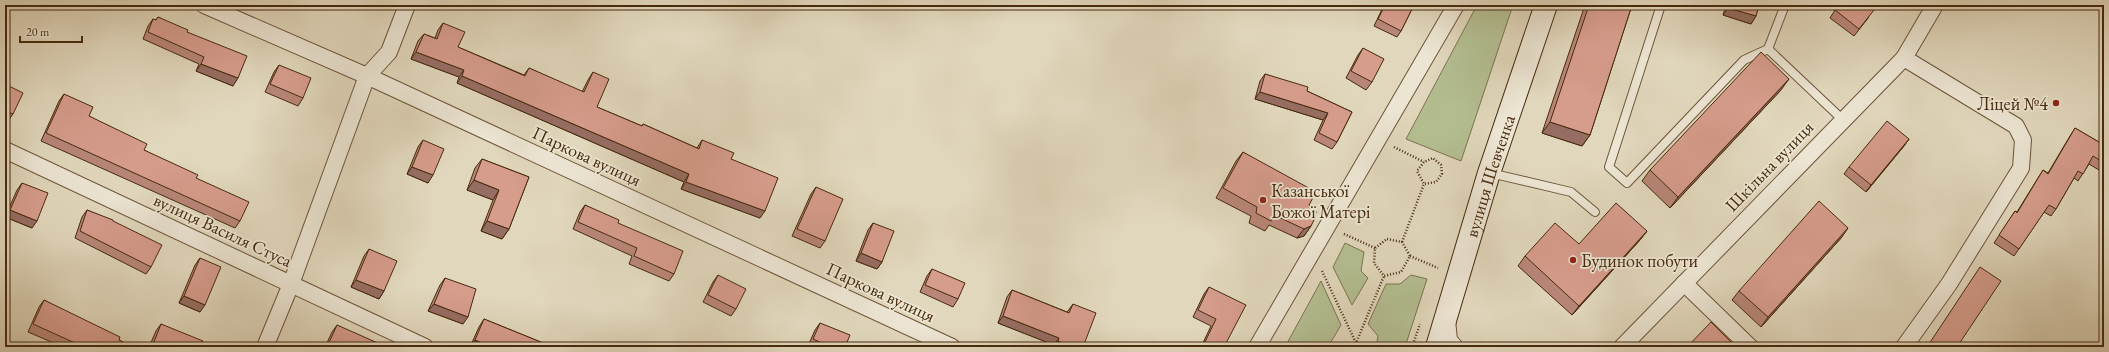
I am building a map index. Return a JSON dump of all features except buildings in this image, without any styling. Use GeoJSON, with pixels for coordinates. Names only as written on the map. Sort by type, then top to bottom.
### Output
{"type":"FeatureCollection","features":[{"type":"Feature","properties":{"kind":"main road","name":"вулиця Шевченка"},"geometry":{"type":"LineString","coordinates":[[1437,347],[1446,312],[1489,173],[1546,5]]}},
{"type":"Feature","properties":{"kind":"street","name":"Паркова вулиця"},"geometry":{"type":"LineString","coordinates":[[204,5],[367,76],[952,347]]}},
{"type":"Feature","properties":{"kind":"street"},"geometry":{"type":"LineString","coordinates":[[265,347],[291,284],[367,76],[389,52],[407,5]]}},
{"type":"Feature","properties":{"kind":"street"},"geometry":{"type":"LineString","coordinates":[[1257,347],[1456,5]]}},
{"type":"Feature","properties":{"kind":"street","name":"Шкільна вулиця"},"geometry":{"type":"LineString","coordinates":[[1622,347],[1904,58],[1935,5]]}},
{"type":"Feature","properties":{"kind":"street"},"geometry":{"type":"LineString","coordinates":[[1904,58],[2016,126],[2023,140],[2021,168],[1949,284],[1904,347]]}},
{"type":"Feature","properties":{"kind":"street","name":"вулиця Василя Стуса"},"geometry":{"type":"LineString","coordinates":[[5,150],[425,347]]}},
{"type":"Feature","properties":{"kind":"street"},"geometry":{"type":"LineString","coordinates":[[1684,283],[1750,347]]}},
{"type":"Feature","properties":{"kind":"street"},"geometry":{"type":"LineString","coordinates":[[1446,312],[1449,340],[1455,347]]}},
{"type":"Feature","properties":{"kind":"lane"},"geometry":{"type":"LineString","coordinates":[[1661,5],[1609,166],[1627,183],[1744,60],[1768,49],[1785,5]]}},
{"type":"Feature","properties":{"kind":"lane"},"geometry":{"type":"LineString","coordinates":[[1768,49],[1843,120]]}},
{"type":"Feature","properties":{"kind":"lane"},"geometry":{"type":"LineString","coordinates":[[1489,173],[1571,192],[1595,212]]}},
{"type":"Feature","properties":{"kind":"path"},"geometry":{"type":"LineString","coordinates":[[1388,145],[1424,162]]}},
{"type":"Feature","properties":{"kind":"path"},"geometry":{"type":"LineString","coordinates":[[1402,242],[1424,184],[1417,171],[1424,162],[1433,158],[1441,165],[1442,174],[1436,182],[1424,184]]}},
{"type":"Feature","properties":{"kind":"path"},"geometry":{"type":"LineString","coordinates":[[1340,232],[1375,248]]}},
{"type":"Feature","properties":{"kind":"path"},"geometry":{"type":"LineString","coordinates":[[1384,276],[1374,263],[1375,248],[1387,239],[1402,242],[1410,256],[1438,268]]}},
{"type":"Feature","properties":{"kind":"path"},"geometry":{"type":"LineString","coordinates":[[1384,276],[1401,272],[1410,256]]}},
{"type":"Feature","properties":{"kind":"path"},"geometry":{"type":"LineString","coordinates":[[1321,267],[1356,342]]}},
{"type":"Feature","properties":{"kind":"path"},"geometry":{"type":"LineString","coordinates":[[1356,347],[1356,342],[1384,276]]}},
{"type":"Feature","properties":{"kind":"path"},"geometry":{"type":"LineString","coordinates":[[1350,347],[1356,342]]}},
{"type":"Feature","properties":{"kind":"green space"},"geometry":{"type":"Polygon","coordinates":[[[1477,5],[1513,5],[1461,161],[1406,139],[1477,5]]]}},
{"type":"Feature","properties":{"kind":"green space"},"geometry":{"type":"Polygon","coordinates":[[[1345,243],[1364,252],[1361,271],[1368,278],[1352,305],[1333,267],[1345,243]]]}},
{"type":"Feature","properties":{"kind":"green space"},"geometry":{"type":"Polygon","coordinates":[[[1411,275],[1427,279],[1405,347],[1376,347],[1378,336],[1368,324],[1386,284],[1400,284],[1411,275]]]}},
{"type":"Feature","properties":{"kind":"green space"},"geometry":{"type":"Polygon","coordinates":[[[1321,281],[1341,325],[1328,347],[1285,347],[1321,281]]]}},
{"type":"Feature","properties":{"kind":"place","name":"Ліцей №4"},"geometry":{"type":"Point","coordinates":[2056,103]}},
{"type":"Feature","properties":{"kind":"place","name":"Казанської Божої Матері"},"geometry":{"type":"Point","coordinates":[1263,200]}},
{"type":"Feature","properties":{"kind":"place","name":"Будинок побути"},"geometry":{"type":"Point","coordinates":[1573,260]}}]}
